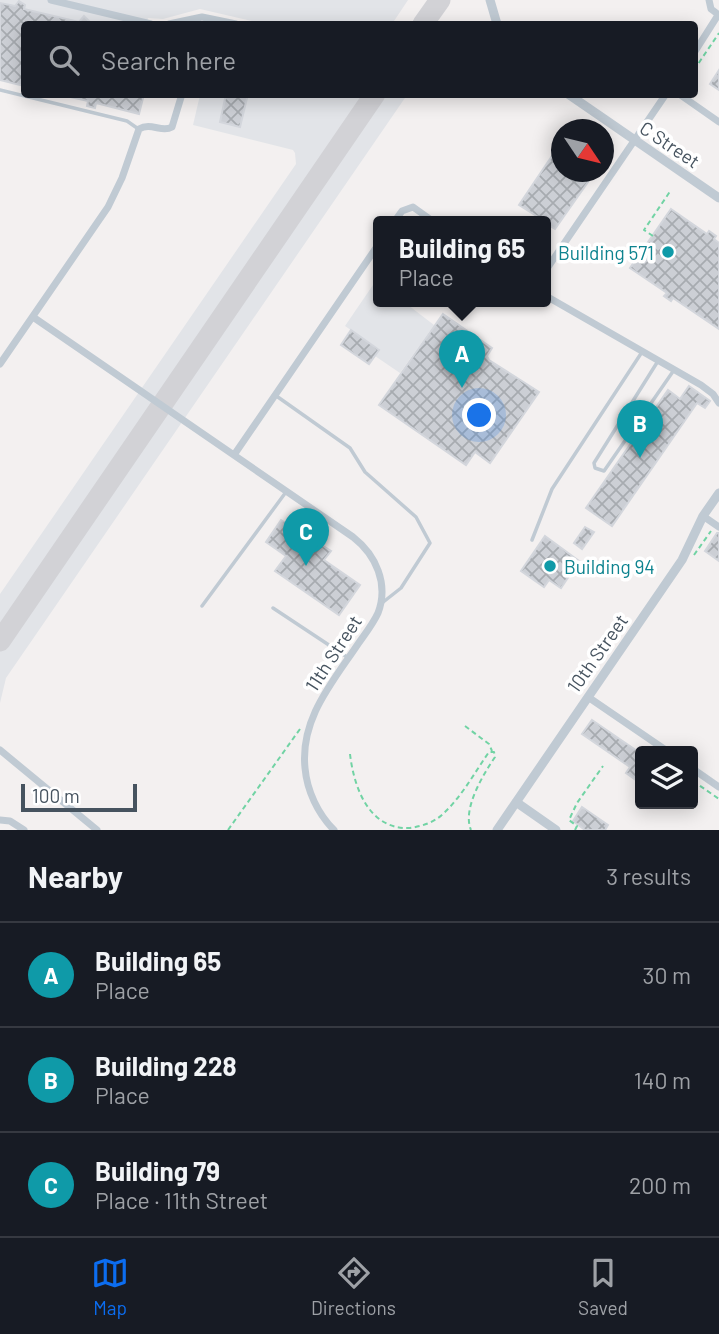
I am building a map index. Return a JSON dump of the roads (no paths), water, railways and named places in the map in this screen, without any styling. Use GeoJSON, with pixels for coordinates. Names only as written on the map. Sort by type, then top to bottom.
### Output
{"type":"FeatureCollection","features":[{"type":"Feature","properties":{"kind":"street"},"geometry":{"type":"LineString","coordinates":[[51,0],[138,21]]}},
{"type":"Feature","properties":{"kind":"street"},"geometry":{"type":"LineString","coordinates":[[490,0],[496,21]]}},
{"type":"Feature","properties":{"kind":"street"},"geometry":{"type":"LineString","coordinates":[[698,48],[718,15],[711,9],[709,0]]}},
{"type":"Feature","properties":{"kind":"street"},"geometry":{"type":"LineString","coordinates":[[0,365],[108,207],[122,178],[139,129],[148,126],[166,130],[173,127],[182,98]]}},
{"type":"Feature","properties":{"kind":"street","name":"C Street"},"geometry":{"type":"LineString","coordinates":[[574,98],[719,198]]}},
{"type":"Feature","properties":{"kind":"street"},"geometry":{"type":"LineString","coordinates":[[551,263],[663,98]]}},
{"type":"Feature","properties":{"kind":"street"},"geometry":{"type":"LineString","coordinates":[[685,98],[719,122]]}},
{"type":"Feature","properties":{"kind":"street"},"geometry":{"type":"LineString","coordinates":[[398,216],[410,207],[426,216]]}},
{"type":"Feature","properties":{"kind":"street"},"geometry":{"type":"LineString","coordinates":[[234,455],[373,252]]}},
{"type":"Feature","properties":{"kind":"street"},"geometry":{"type":"LineString","coordinates":[[551,299],[708,390],[719,403]]}},
{"type":"Feature","properties":{"kind":"street","name":"11th Street"},"geometry":{"type":"LineString","coordinates":[[33,317],[365,548],[381,582],[380,605],[374,620],[314,712],[304,747],[306,776],[312,796],[334,830]]}},
{"type":"Feature","properties":{"kind":"street","name":"10th Street"},"geometry":{"type":"LineString","coordinates":[[497,830],[682,560],[703,516],[719,493]]}},
{"type":"Feature","properties":{"kind":"street"},"geometry":{"type":"LineString","coordinates":[[703,516],[719,527]]}},
{"type":"Feature","properties":{"kind":"street"},"geometry":{"type":"LineString","coordinates":[[587,697],[660,746]]}},
{"type":"Feature","properties":{"kind":"street"},"geometry":{"type":"LineString","coordinates":[[0,750],[97,830]]}},
{"type":"Feature","properties":{"kind":"street"},"geometry":{"type":"LineString","coordinates":[[698,772],[719,787]]}},
{"type":"Feature","properties":{"kind":"street"},"geometry":{"type":"LineString","coordinates":[[516,802],[556,830]]}},
{"type":"Feature","properties":{"kind":"street"},"geometry":{"type":"LineString","coordinates":[[0,820],[10,821],[24,830]]}},
{"type":"Feature","properties":{"kind":"lane"},"geometry":{"type":"LineString","coordinates":[[0,90],[21,95]]}},
{"type":"Feature","properties":{"kind":"lane"},"geometry":{"type":"LineString","coordinates":[[33,98],[127,121],[139,129]]}},
{"type":"Feature","properties":{"kind":"lane"},"geometry":{"type":"LineString","coordinates":[[532,540],[552,489],[642,352]]}},
{"type":"Feature","properties":{"kind":"lane"},"geometry":{"type":"LineString","coordinates":[[658,361],[594,463],[595,468],[600,471],[604,471],[634,431],[674,370]]}},
{"type":"Feature","properties":{"kind":"lane"},"geometry":{"type":"LineString","coordinates":[[275,395],[350,448],[365,472],[416,517],[428,536],[430,543],[401,588],[380,605]]}},
{"type":"Feature","properties":{"kind":"lane"},"geometry":{"type":"LineString","coordinates":[[202,606],[286,491]]}},
{"type":"Feature","properties":{"kind":"lane"},"geometry":{"type":"LineString","coordinates":[[273,608],[349,658]]}},
{"type":"Feature","properties":{"kind":"place","name":"Building 571"},"geometry":{"type":"Point","coordinates":[668,252]}},
{"type":"Feature","properties":{"kind":"place","name":"Building 65"},"geometry":{"type":"Point","coordinates":[462,388]}},
{"type":"Feature","properties":{"kind":"place","name":"Building 228"},"geometry":{"type":"Point","coordinates":[640,458]}},
{"type":"Feature","properties":{"kind":"place","name":"Building 79"},"geometry":{"type":"Point","coordinates":[306,566]}},
{"type":"Feature","properties":{"kind":"place","name":"Building 94"},"geometry":{"type":"Point","coordinates":[550,566]}}]}
